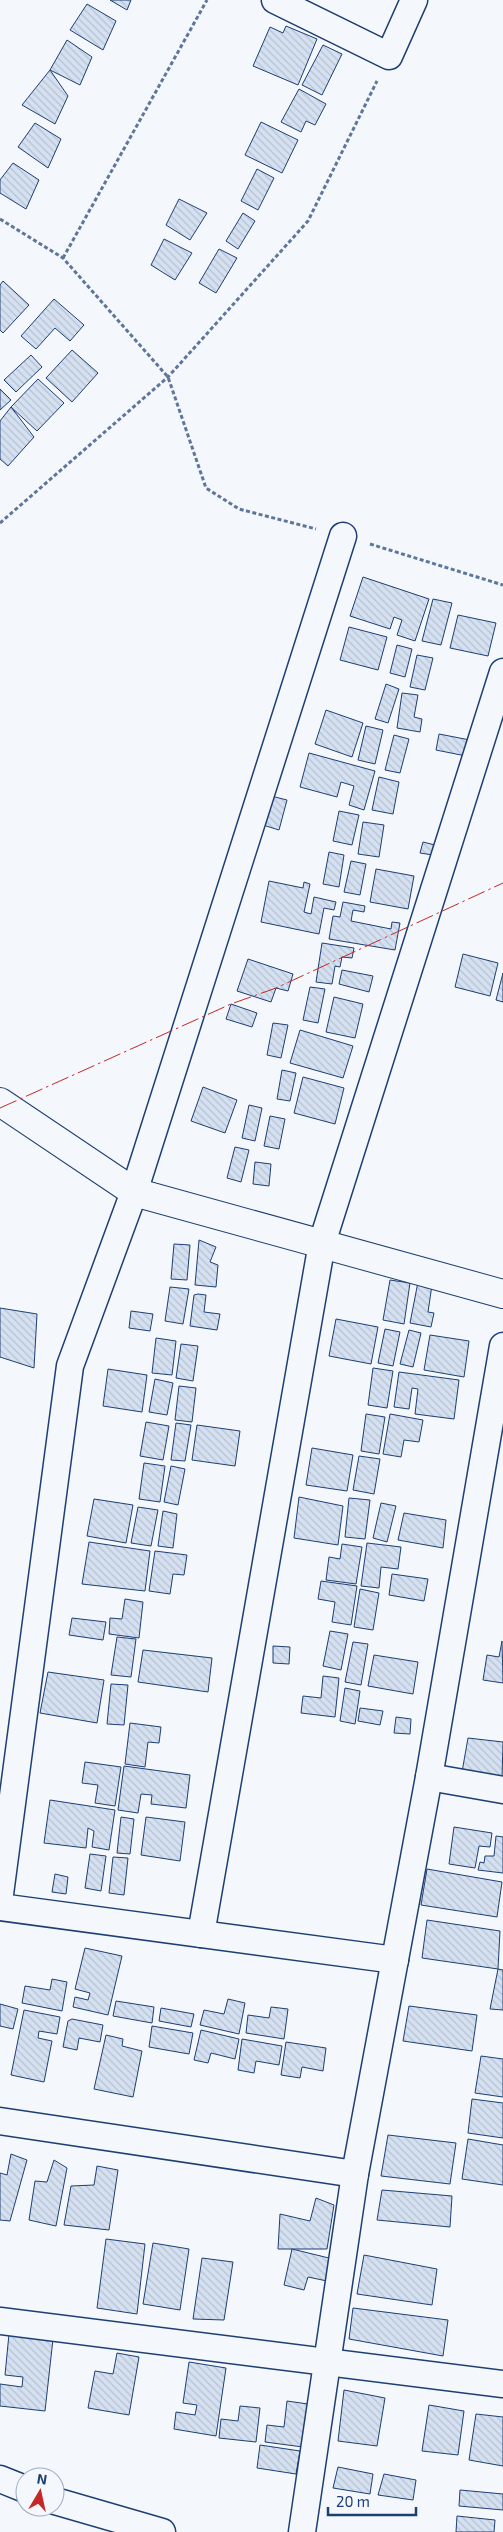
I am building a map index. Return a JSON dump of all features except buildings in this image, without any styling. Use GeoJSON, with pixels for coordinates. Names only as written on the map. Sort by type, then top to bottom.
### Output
{"type":"FeatureCollection","features":[{"type":"Feature","properties":{"kind":"street"},"geometry":{"type":"LineString","coordinates":[[275,0],[390,56],[414,0]]}},
{"type":"Feature","properties":{"kind":"street"},"geometry":{"type":"LineString","coordinates":[[0,1894],[70,1366],[134,1192],[343,536]]}},
{"type":"Feature","properties":{"kind":"street"},"geometry":{"type":"LineString","coordinates":[[201,1934],[322,1243],[503,672]]}},
{"type":"Feature","properties":{"kind":"street"},"geometry":{"type":"LineString","coordinates":[[0,1102],[134,1192],[503,1294]]}},
{"type":"Feature","properties":{"kind":"street"},"geometry":{"type":"LineString","coordinates":[[302,2532],[355,2174],[429,1777],[503,1346]]}},
{"type":"Feature","properties":{"kind":"street"},"geometry":{"type":"LineString","coordinates":[[429,1777],[503,1790]]}},
{"type":"Feature","properties":{"kind":"street"},"geometry":{"type":"LineString","coordinates":[[0,1908],[395,1960]]}},
{"type":"Feature","properties":{"kind":"street"},"geometry":{"type":"LineString","coordinates":[[0,2121],[355,2174]]}},
{"type":"Feature","properties":{"kind":"street"},"geometry":{"type":"LineString","coordinates":[[0,2321],[503,2384]]}},
{"type":"Feature","properties":{"kind":"street"},"geometry":{"type":"LineString","coordinates":[[0,2479],[15,2485]]}},
{"type":"Feature","properties":{"kind":"street"},"geometry":{"type":"LineString","coordinates":[[65,2504],[162,2532]]}},
{"type":"Feature","properties":{"kind":"path"},"geometry":{"type":"LineString","coordinates":[[63,258],[208,0]]}},
{"type":"Feature","properties":{"kind":"path"},"geometry":{"type":"LineString","coordinates":[[0,523],[168,377],[308,221],[390,56]]}},
{"type":"Feature","properties":{"kind":"path"},"geometry":{"type":"LineString","coordinates":[[0,219],[63,258],[168,377],[206,488],[239,509],[343,536],[503,585]]}},
{"type":"Feature","properties":{"kind":"power"},"geometry":{"type":"LineString","coordinates":[[0,1108],[231,1004],[276,988],[503,883]]}}]}
